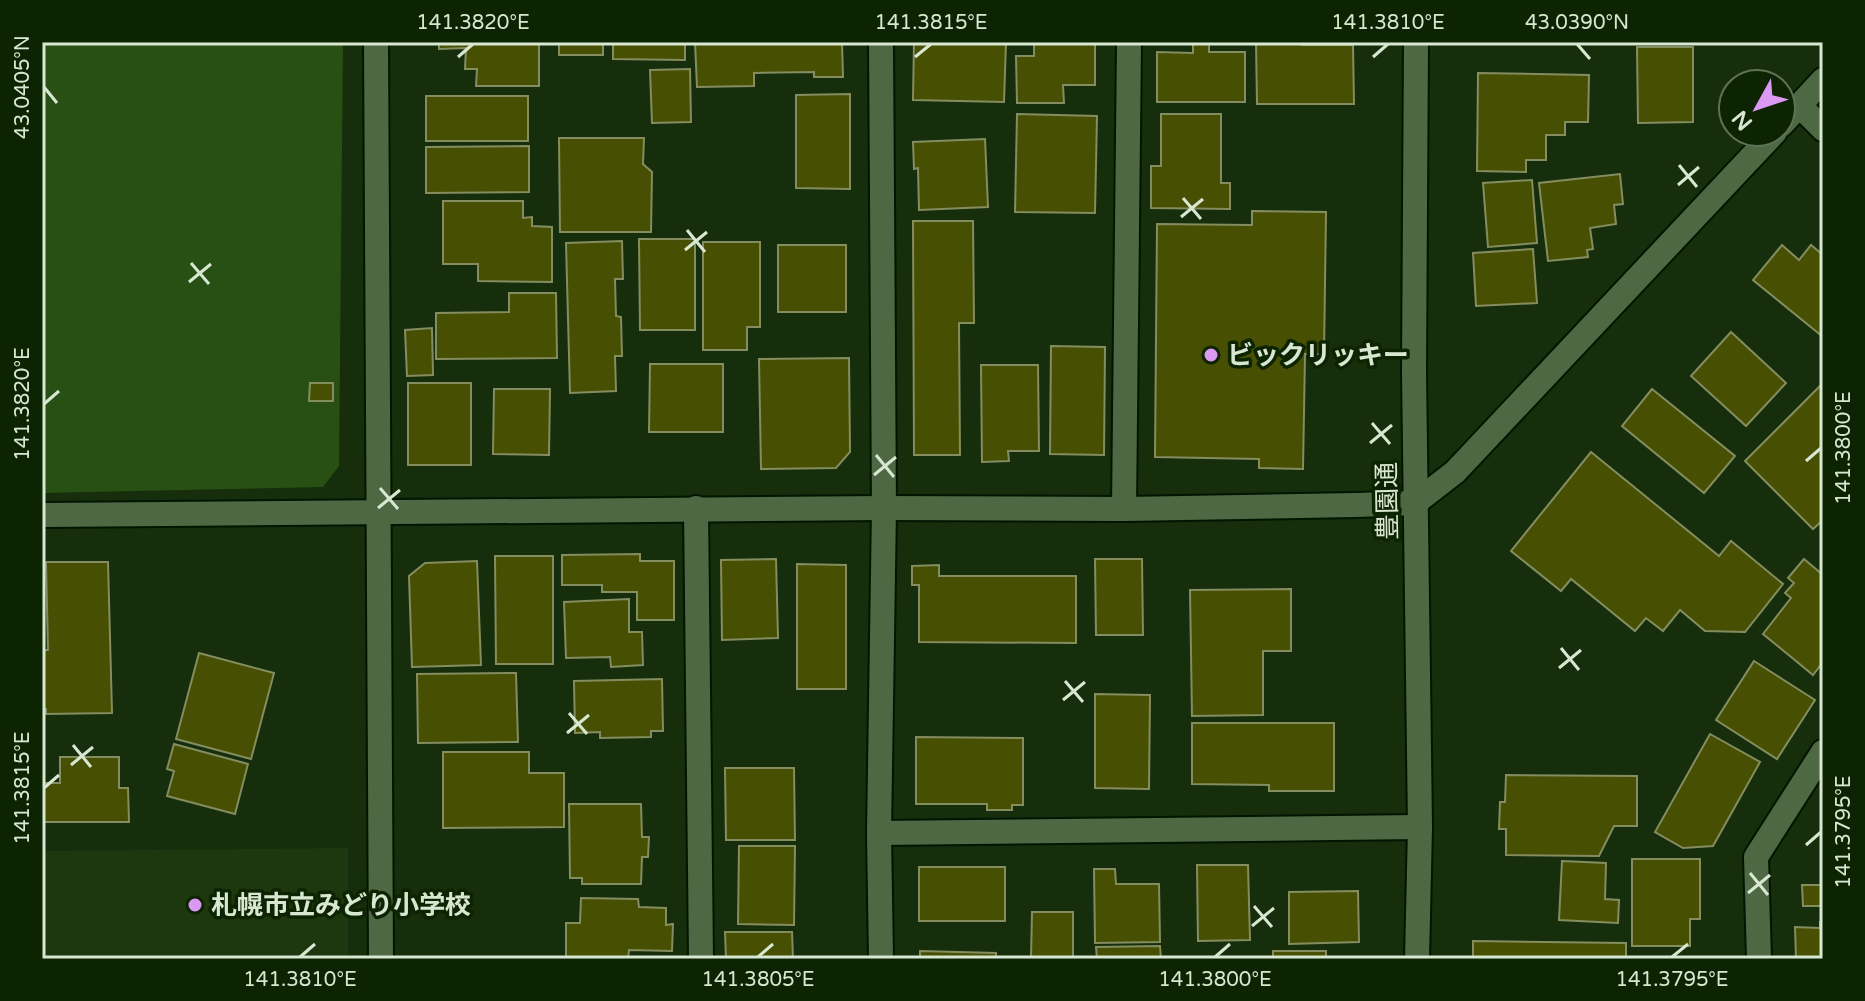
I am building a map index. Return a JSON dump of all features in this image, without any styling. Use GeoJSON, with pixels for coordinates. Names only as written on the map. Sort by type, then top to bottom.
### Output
{"type":"FeatureCollection","features":[{"type":"Feature","properties":{"kind":"street"},"geometry":{"type":"LineString","coordinates":[[376,42],[381,959]]}},
{"type":"Feature","properties":{"kind":"street"},"geometry":{"type":"LineString","coordinates":[[881,42],[884,508],[879,833],[881,959]]}},
{"type":"Feature","properties":{"kind":"street"},"geometry":{"type":"LineString","coordinates":[[1124,509],[1129,42]]}},
{"type":"Feature","properties":{"kind":"street","name":"豊園通"},"geometry":{"type":"LineString","coordinates":[[1416,42],[1415,503],[1420,827],[1417,959]]}},
{"type":"Feature","properties":{"kind":"street"},"geometry":{"type":"LineString","coordinates":[[1797,109],[1823,80]]}},
{"type":"Feature","properties":{"kind":"street"},"geometry":{"type":"LineString","coordinates":[[1800,106],[1823,129]]}},
{"type":"Feature","properties":{"kind":"street"},"geometry":{"type":"LineString","coordinates":[[42,515],[696,508],[1124,509],[1415,503],[1455,472],[1760,148]]}},
{"type":"Feature","properties":{"kind":"street"},"geometry":{"type":"LineString","coordinates":[[696,508],[701,959]]}},
{"type":"Feature","properties":{"kind":"street"},"geometry":{"type":"LineString","coordinates":[[1759,959],[1756,857],[1823,752]]}},
{"type":"Feature","properties":{"kind":"street"},"geometry":{"type":"LineString","coordinates":[[879,833],[1420,827]]}},
{"type":"Feature","properties":{"kind":"shaded area"},"geometry":{"type":"Polygon","coordinates":[[[42,42],[343,42],[339,466],[323,487],[42,493],[42,42]]]}},
{"type":"Feature","properties":{"kind":"shaded area","name":"札幌市立みどり小学校"},"geometry":{"type":"Polygon","coordinates":[[[348,848],[348,959],[42,959],[42,851],[348,848]]]}},
{"type":"Feature","properties":{"kind":"building"},"geometry":{"type":"Polygon","coordinates":[[[439,42],[539,42],[539,86],[476,86],[477,69],[465,69],[466,48],[439,49],[439,42]]]}},
{"type":"Feature","properties":{"kind":"building"},"geometry":{"type":"Polygon","coordinates":[[[559,42],[603,42],[603,55],[559,55],[559,42]]]}},
{"type":"Feature","properties":{"kind":"building"},"geometry":{"type":"Polygon","coordinates":[[[613,42],[685,42],[685,60],[613,59],[613,42]]]}},
{"type":"Feature","properties":{"kind":"building"},"geometry":{"type":"Polygon","coordinates":[[[695,42],[842,42],[843,77],[814,77],[814,72],[754,73],[754,86],[697,87],[695,42]]]}},
{"type":"Feature","properties":{"kind":"building"},"geometry":{"type":"Polygon","coordinates":[[[914,42],[1006,42],[1004,102],[913,100],[914,42]]]}},
{"type":"Feature","properties":{"kind":"building"},"geometry":{"type":"Polygon","coordinates":[[[1034,42],[1095,42],[1095,85],[1063,85],[1064,103],[1017,103],[1016,56],[1034,56],[1034,42]]]}},
{"type":"Feature","properties":{"kind":"building"},"geometry":{"type":"Polygon","coordinates":[[[1193,42],[1209,42],[1209,52],[1245,52],[1245,102],[1157,102],[1157,52],[1193,53],[1193,42]]]}},
{"type":"Feature","properties":{"kind":"building"},"geometry":{"type":"Polygon","coordinates":[[[1256,42],[1353,45],[1354,104],[1257,104],[1256,42]]]}},
{"type":"Feature","properties":{"kind":"building"},"geometry":{"type":"Polygon","coordinates":[[[1637,47],[1693,47],[1693,122],[1638,123],[1637,47]]]}},
{"type":"Feature","properties":{"kind":"building"},"geometry":{"type":"Polygon","coordinates":[[[690,69],[691,122],[652,123],[650,70],[690,69]]]}},
{"type":"Feature","properties":{"kind":"building"},"geometry":{"type":"Polygon","coordinates":[[[1478,73],[1589,75],[1588,122],[1565,122],[1565,135],[1546,135],[1546,160],[1526,160],[1526,172],[1477,171],[1478,73]]]}},
{"type":"Feature","properties":{"kind":"building"},"geometry":{"type":"Polygon","coordinates":[[[850,94],[850,189],[796,188],[796,95],[850,94]]]}},
{"type":"Feature","properties":{"kind":"building"},"geometry":{"type":"Polygon","coordinates":[[[426,96],[528,96],[528,141],[426,141],[426,96]]]}},
{"type":"Feature","properties":{"kind":"building"},"geometry":{"type":"Polygon","coordinates":[[[1017,114],[1097,116],[1095,213],[1015,212],[1017,114]]]}},
{"type":"Feature","properties":{"kind":"building"},"geometry":{"type":"Polygon","coordinates":[[[1161,114],[1221,114],[1221,183],[1230,183],[1230,209],[1151,208],[1151,166],[1161,166],[1161,114]]]}},
{"type":"Feature","properties":{"kind":"building"},"geometry":{"type":"Polygon","coordinates":[[[559,138],[644,138],[643,164],[652,172],[651,232],[560,232],[559,138]]]}},
{"type":"Feature","properties":{"kind":"building"},"geometry":{"type":"Polygon","coordinates":[[[985,139],[988,207],[919,210],[918,168],[914,169],[913,142],[985,139]]]}},
{"type":"Feature","properties":{"kind":"building"},"geometry":{"type":"Polygon","coordinates":[[[529,146],[529,192],[426,193],[426,147],[529,146]]]}},
{"type":"Feature","properties":{"kind":"building"},"geometry":{"type":"Polygon","coordinates":[[[1620,174],[1623,204],[1614,205],[1616,224],[1590,228],[1593,249],[1587,250],[1588,257],[1548,261],[1539,183],[1620,174]]]}},
{"type":"Feature","properties":{"kind":"building"},"geometry":{"type":"Polygon","coordinates":[[[1532,180],[1537,243],[1488,247],[1483,183],[1532,180]]]}},
{"type":"Feature","properties":{"kind":"building"},"geometry":{"type":"Polygon","coordinates":[[[443,201],[523,201],[523,218],[532,217],[532,226],[552,227],[552,282],[478,281],[478,264],[443,264],[443,201]]]}},
{"type":"Feature","properties":{"kind":"building"},"geometry":{"type":"Polygon","coordinates":[[[1252,211],[1326,212],[1324,354],[1305,354],[1303,469],[1259,468],[1259,459],[1155,457],[1157,224],[1252,225],[1252,211]]]}},
{"type":"Feature","properties":{"kind":"building"},"geometry":{"type":"Polygon","coordinates":[[[913,221],[973,221],[974,323],[959,323],[960,455],[914,455],[913,221]]]}},
{"type":"Feature","properties":{"kind":"building"},"geometry":{"type":"Polygon","coordinates":[[[639,239],[695,239],[695,330],[640,330],[639,239]]]}},
{"type":"Feature","properties":{"kind":"building"},"geometry":{"type":"Polygon","coordinates":[[[622,241],[623,279],[615,279],[616,316],[621,317],[622,356],[615,356],[616,391],[570,393],[566,243],[622,241]]]}},
{"type":"Feature","properties":{"kind":"building"},"geometry":{"type":"Polygon","coordinates":[[[703,242],[760,242],[760,327],[747,327],[747,350],[703,350],[703,242]]]}},
{"type":"Feature","properties":{"kind":"building"},"geometry":{"type":"Polygon","coordinates":[[[778,245],[846,245],[846,312],[778,312],[778,245]]]}},
{"type":"Feature","properties":{"kind":"building"},"geometry":{"type":"Polygon","coordinates":[[[1782,245],[1799,260],[1811,245],[1823,255],[1823,337],[1753,280],[1782,245]]]}},
{"type":"Feature","properties":{"kind":"building"},"geometry":{"type":"Polygon","coordinates":[[[1533,249],[1537,303],[1476,306],[1473,253],[1533,249]]]}},
{"type":"Feature","properties":{"kind":"building"},"geometry":{"type":"Polygon","coordinates":[[[509,293],[556,293],[557,358],[436,359],[436,313],[509,312],[509,293]]]}},
{"type":"Feature","properties":{"kind":"building"},"geometry":{"type":"Polygon","coordinates":[[[432,328],[433,375],[407,376],[405,330],[432,328]]]}},
{"type":"Feature","properties":{"kind":"building"},"geometry":{"type":"Polygon","coordinates":[[[1731,332],[1786,383],[1746,426],[1691,376],[1731,332]]]}},
{"type":"Feature","properties":{"kind":"building"},"geometry":{"type":"Polygon","coordinates":[[[1051,346],[1105,347],[1104,455],[1050,454],[1051,346]]]}},
{"type":"Feature","properties":{"kind":"building"},"geometry":{"type":"Polygon","coordinates":[[[849,358],[850,452],[836,468],[761,469],[759,359],[849,358]]]}},
{"type":"Feature","properties":{"kind":"building"},"geometry":{"type":"Polygon","coordinates":[[[650,364],[723,364],[723,432],[649,432],[650,364]]]}},
{"type":"Feature","properties":{"kind":"building"},"geometry":{"type":"Polygon","coordinates":[[[981,365],[1038,365],[1039,451],[1008,451],[1009,461],[982,462],[981,365]]]}},
{"type":"Feature","properties":{"kind":"building"},"geometry":{"type":"Polygon","coordinates":[[[310,383],[333,383],[333,401],[309,401],[310,383]]]}},
{"type":"Feature","properties":{"kind":"building"},"geometry":{"type":"Polygon","coordinates":[[[408,383],[471,383],[471,465],[408,465],[408,383]]]}},
{"type":"Feature","properties":{"kind":"building"},"geometry":{"type":"Polygon","coordinates":[[[1823,383],[1823,520],[1813,529],[1745,461],[1823,383]]]}},
{"type":"Feature","properties":{"kind":"building"},"geometry":{"type":"Polygon","coordinates":[[[494,389],[550,389],[549,455],[493,454],[494,389]]]}},
{"type":"Feature","properties":{"kind":"building"},"geometry":{"type":"Polygon","coordinates":[[[1652,389],[1735,456],[1704,493],[1622,426],[1652,389]]]}},
{"type":"Feature","properties":{"kind":"building"},"geometry":{"type":"Polygon","coordinates":[[[1591,452],[1719,556],[1731,541],[1783,584],[1745,632],[1705,631],[1680,610],[1663,631],[1646,618],[1635,631],[1571,579],[1561,591],[1511,551],[1591,452]]]}},
{"type":"Feature","properties":{"kind":"building"},"geometry":{"type":"Polygon","coordinates":[[[640,554],[640,561],[674,561],[674,620],[637,620],[637,592],[602,592],[602,585],[562,585],[562,555],[640,554]]]}},
{"type":"Feature","properties":{"kind":"building"},"geometry":{"type":"Polygon","coordinates":[[[495,556],[553,556],[553,664],[496,664],[495,556]]]}},
{"type":"Feature","properties":{"kind":"building"},"geometry":{"type":"Polygon","coordinates":[[[776,559],[778,638],[722,640],[721,560],[776,559]]]}},
{"type":"Feature","properties":{"kind":"building"},"geometry":{"type":"Polygon","coordinates":[[[1095,559],[1142,559],[1143,635],[1096,635],[1095,559]]]}},
{"type":"Feature","properties":{"kind":"building"},"geometry":{"type":"Polygon","coordinates":[[[1804,559],[1823,575],[1823,662],[1813,675],[1763,634],[1791,598],[1785,593],[1794,583],[1788,578],[1804,559]]]}},
{"type":"Feature","properties":{"kind":"building"},"geometry":{"type":"Polygon","coordinates":[[[477,561],[481,665],[412,667],[409,576],[425,563],[477,561]]]}},
{"type":"Feature","properties":{"kind":"building"},"geometry":{"type":"Polygon","coordinates":[[[46,562],[108,562],[112,713],[46,714],[46,709],[42,709],[42,650],[48,650],[46,562]]]}},
{"type":"Feature","properties":{"kind":"building"},"geometry":{"type":"Polygon","coordinates":[[[797,564],[846,565],[846,689],[797,689],[797,564]]]}},
{"type":"Feature","properties":{"kind":"building"},"geometry":{"type":"Polygon","coordinates":[[[939,565],[939,576],[1076,576],[1076,643],[919,642],[919,585],[912,585],[912,566],[939,565]]]}},
{"type":"Feature","properties":{"kind":"building"},"geometry":{"type":"Polygon","coordinates":[[[1291,589],[1291,651],[1263,651],[1263,715],[1192,716],[1190,590],[1291,589]]]}},
{"type":"Feature","properties":{"kind":"building"},"geometry":{"type":"Polygon","coordinates":[[[629,599],[629,632],[642,632],[643,665],[611,667],[610,657],[566,658],[564,602],[629,599]]]}},
{"type":"Feature","properties":{"kind":"building"},"geometry":{"type":"Polygon","coordinates":[[[199,653],[274,673],[251,759],[176,739],[199,653]]]}},
{"type":"Feature","properties":{"kind":"building"},"geometry":{"type":"Polygon","coordinates":[[[1754,661],[1815,700],[1777,759],[1716,720],[1754,661]]]}},
{"type":"Feature","properties":{"kind":"building"},"geometry":{"type":"Polygon","coordinates":[[[516,673],[518,742],[418,743],[417,674],[516,673]]]}},
{"type":"Feature","properties":{"kind":"building"},"geometry":{"type":"Polygon","coordinates":[[[662,679],[663,731],[651,731],[651,737],[600,738],[600,732],[575,733],[574,681],[662,679]]]}},
{"type":"Feature","properties":{"kind":"building"},"geometry":{"type":"Polygon","coordinates":[[[1095,694],[1150,695],[1149,789],[1095,788],[1095,694]]]}},
{"type":"Feature","properties":{"kind":"building"},"geometry":{"type":"Polygon","coordinates":[[[1192,723],[1334,723],[1334,791],[1269,791],[1269,785],[1192,784],[1192,723]]]}},
{"type":"Feature","properties":{"kind":"building"},"geometry":{"type":"Polygon","coordinates":[[[1710,734],[1760,762],[1713,846],[1683,848],[1655,832],[1710,734]]]}},
{"type":"Feature","properties":{"kind":"building"},"geometry":{"type":"Polygon","coordinates":[[[916,737],[1023,738],[1023,805],[1012,805],[1012,810],[987,810],[987,804],[916,804],[916,737]]]}},
{"type":"Feature","properties":{"kind":"building"},"geometry":{"type":"Polygon","coordinates":[[[174,744],[248,764],[235,814],[167,796],[174,771],[167,769],[174,744]]]}},
{"type":"Feature","properties":{"kind":"building"},"geometry":{"type":"Polygon","coordinates":[[[443,752],[529,752],[529,773],[564,773],[564,827],[443,828],[443,752]]]}},
{"type":"Feature","properties":{"kind":"building"},"geometry":{"type":"Polygon","coordinates":[[[60,757],[119,757],[119,788],[128,788],[129,822],[42,822],[42,783],[60,783],[60,757]]]}},
{"type":"Feature","properties":{"kind":"building"},"geometry":{"type":"Polygon","coordinates":[[[725,768],[794,768],[795,840],[726,840],[725,768]]]}},
{"type":"Feature","properties":{"kind":"building"},"geometry":{"type":"Polygon","coordinates":[[[1506,775],[1637,776],[1637,826],[1614,826],[1599,856],[1506,855],[1506,829],[1499,829],[1500,802],[1505,802],[1506,775]]]}},
{"type":"Feature","properties":{"kind":"building"},"geometry":{"type":"Polygon","coordinates":[[[569,804],[641,804],[642,837],[649,837],[648,857],[642,857],[641,884],[582,884],[582,878],[570,878],[569,804]]]}},
{"type":"Feature","properties":{"kind":"building"},"geometry":{"type":"Polygon","coordinates":[[[739,846],[795,846],[794,925],[738,924],[739,846]]]}},
{"type":"Feature","properties":{"kind":"building"},"geometry":{"type":"Polygon","coordinates":[[[1632,859],[1700,859],[1700,919],[1690,919],[1690,946],[1632,946],[1632,859]]]}},
{"type":"Feature","properties":{"kind":"building"},"geometry":{"type":"Polygon","coordinates":[[[1562,861],[1606,863],[1605,899],[1619,900],[1618,923],[1559,920],[1562,861]]]}},
{"type":"Feature","properties":{"kind":"building"},"geometry":{"type":"Polygon","coordinates":[[[1197,865],[1248,865],[1250,940],[1198,941],[1197,865]]]}},
{"type":"Feature","properties":{"kind":"building"},"geometry":{"type":"Polygon","coordinates":[[[919,867],[1005,867],[1005,921],[919,921],[919,867]]]}},
{"type":"Feature","properties":{"kind":"building"},"geometry":{"type":"Polygon","coordinates":[[[1094,869],[1115,869],[1116,884],[1159,884],[1160,942],[1095,943],[1094,869]]]}},
{"type":"Feature","properties":{"kind":"building"},"geometry":{"type":"Polygon","coordinates":[[[1802,885],[1823,885],[1823,906],[1803,906],[1802,885]]]}},
{"type":"Feature","properties":{"kind":"building"},"geometry":{"type":"Polygon","coordinates":[[[1358,891],[1359,942],[1289,944],[1289,892],[1358,891]]]}},
{"type":"Feature","properties":{"kind":"building"},"geometry":{"type":"Polygon","coordinates":[[[581,898],[638,899],[639,907],[666,908],[666,925],[673,924],[672,951],[629,950],[628,959],[566,959],[566,923],[580,923],[581,898]]]}},
{"type":"Feature","properties":{"kind":"building"},"geometry":{"type":"Polygon","coordinates":[[[1032,912],[1073,912],[1073,959],[1031,959],[1032,912]]]}},
{"type":"Feature","properties":{"kind":"building"},"geometry":{"type":"Polygon","coordinates":[[[1820,922],[1823,922],[1823,959],[1796,959],[1795,927],[1820,928],[1820,922]]]}},
{"type":"Feature","properties":{"kind":"building"},"geometry":{"type":"Polygon","coordinates":[[[725,932],[792,932],[793,959],[726,959],[725,932]]]}},
{"type":"Feature","properties":{"kind":"building"},"geometry":{"type":"Polygon","coordinates":[[[1473,941],[1626,943],[1626,959],[1473,959],[1473,941]]]}},
{"type":"Feature","properties":{"kind":"building"},"geometry":{"type":"Polygon","coordinates":[[[1160,946],[1161,959],[1097,959],[1096,947],[1160,946]]]}},
{"type":"Feature","properties":{"kind":"building"},"geometry":{"type":"Polygon","coordinates":[[[920,951],[996,953],[996,959],[920,959],[920,951]]]}},
{"type":"Feature","properties":{"kind":"building"},"geometry":{"type":"Polygon","coordinates":[[[1273,951],[1326,951],[1326,959],[1273,959],[1273,951]]]}},
{"type":"Feature","properties":{"kind":"place","name":"ビックリッキー"},"geometry":{"type":"Point","coordinates":[1211,355]}},
{"type":"Feature","properties":{"kind":"place","name":"札幌市立みどり小学校"},"geometry":{"type":"Point","coordinates":[195,905]}}]}
